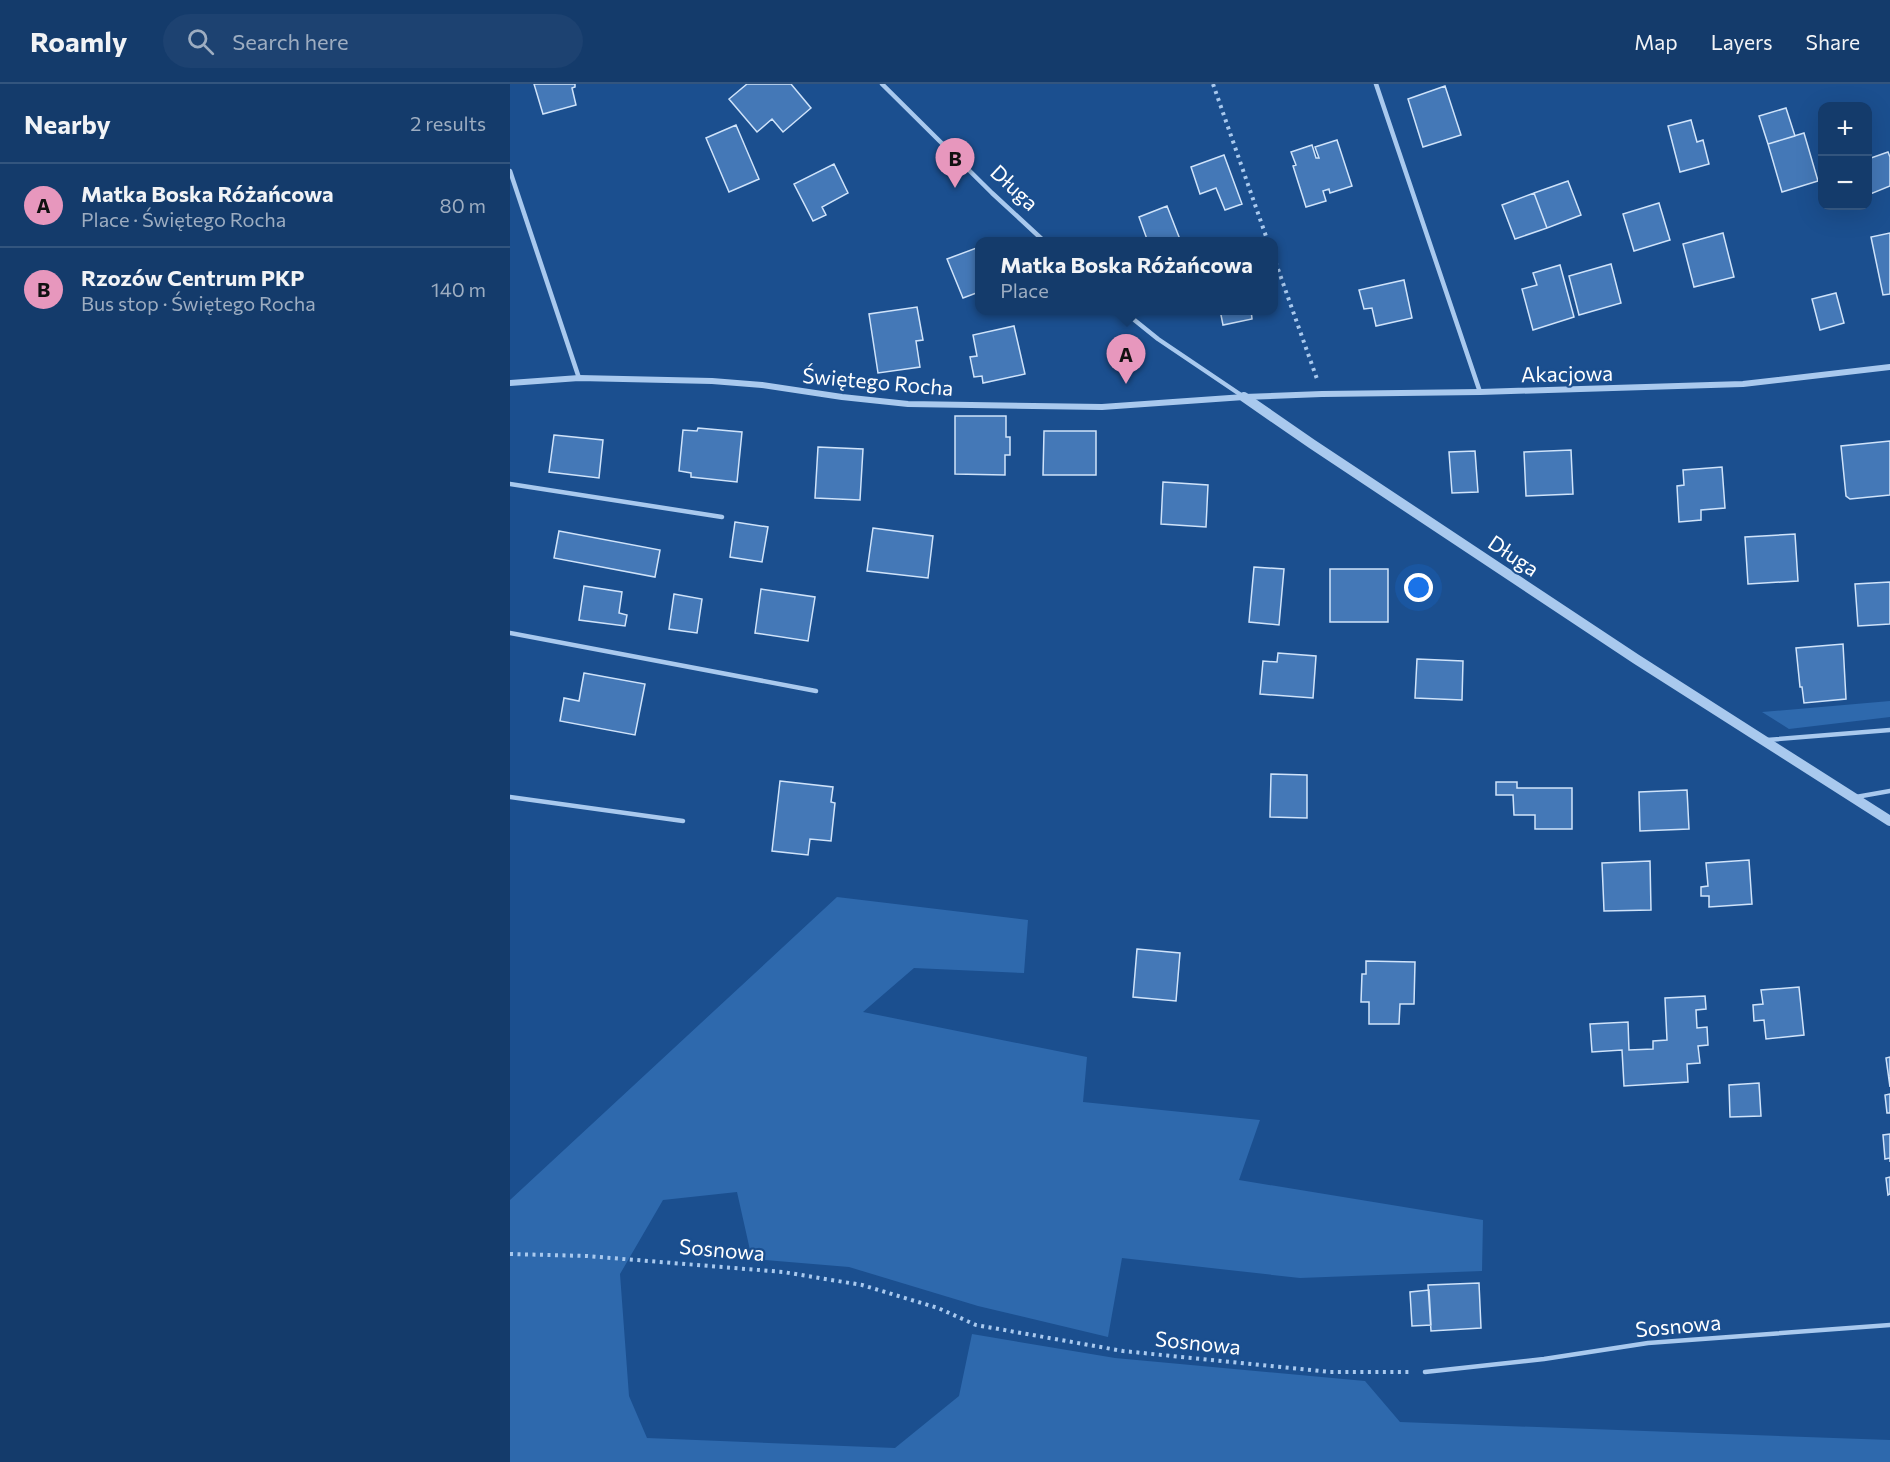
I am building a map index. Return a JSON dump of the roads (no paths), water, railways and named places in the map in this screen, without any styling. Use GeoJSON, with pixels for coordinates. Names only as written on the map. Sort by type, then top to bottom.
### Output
{"type":"FeatureCollection","features":[{"type":"Feature","properties":{"kind":"street","name":"Akacjowa"},"geometry":{"type":"LineString","coordinates":[[1244,397],[1743,384],[1890,368]]}},
{"type":"Feature","properties":{"kind":"street","name":"Świętego Rocha"},"geometry":{"type":"LineString","coordinates":[[510,383],[579,378],[712,381],[762,385],[908,404],[1101,407],[1244,397]]}},
{"type":"Feature","properties":{"kind":"street","name":"Długa"},"geometry":{"type":"LineString","coordinates":[[1244,397],[1761,741],[1890,821]]}},
{"type":"Feature","properties":{"kind":"lane","name":"Długa"},"geometry":{"type":"LineString","coordinates":[[882,84],[1040,237]]}},
{"type":"Feature","properties":{"kind":"lane"},"geometry":{"type":"LineString","coordinates":[[1376,84],[1480,392]]}},
{"type":"Feature","properties":{"kind":"lane"},"geometry":{"type":"LineString","coordinates":[[510,171],[579,378]]}},
{"type":"Feature","properties":{"kind":"lane","name":"Długa"},"geometry":{"type":"LineString","coordinates":[[1128,315],[1158,339],[1244,397]]}},
{"type":"Feature","properties":{"kind":"lane"},"geometry":{"type":"LineString","coordinates":[[510,484],[722,517]]}},
{"type":"Feature","properties":{"kind":"lane"},"geometry":{"type":"LineString","coordinates":[[510,633],[816,692]]}},
{"type":"Feature","properties":{"kind":"lane"},"geometry":{"type":"LineString","coordinates":[[1761,741],[1890,730]]}},
{"type":"Feature","properties":{"kind":"lane"},"geometry":{"type":"LineString","coordinates":[[1853,797],[1890,791]]}},
{"type":"Feature","properties":{"kind":"lane"},"geometry":{"type":"LineString","coordinates":[[510,797],[683,821]]}},
{"type":"Feature","properties":{"kind":"lane","name":"Sosnowa"},"geometry":{"type":"LineString","coordinates":[[1425,1372],[1544,1359],[1648,1343],[1890,1325]]}},
{"type":"Feature","properties":{"kind":"place","name":"Rzozów Centrum PKP"},"geometry":{"type":"Point","coordinates":[955,188]}},
{"type":"Feature","properties":{"kind":"place","name":"Matka Boska Różańcowa"},"geometry":{"type":"Point","coordinates":[1126,384]}}]}
